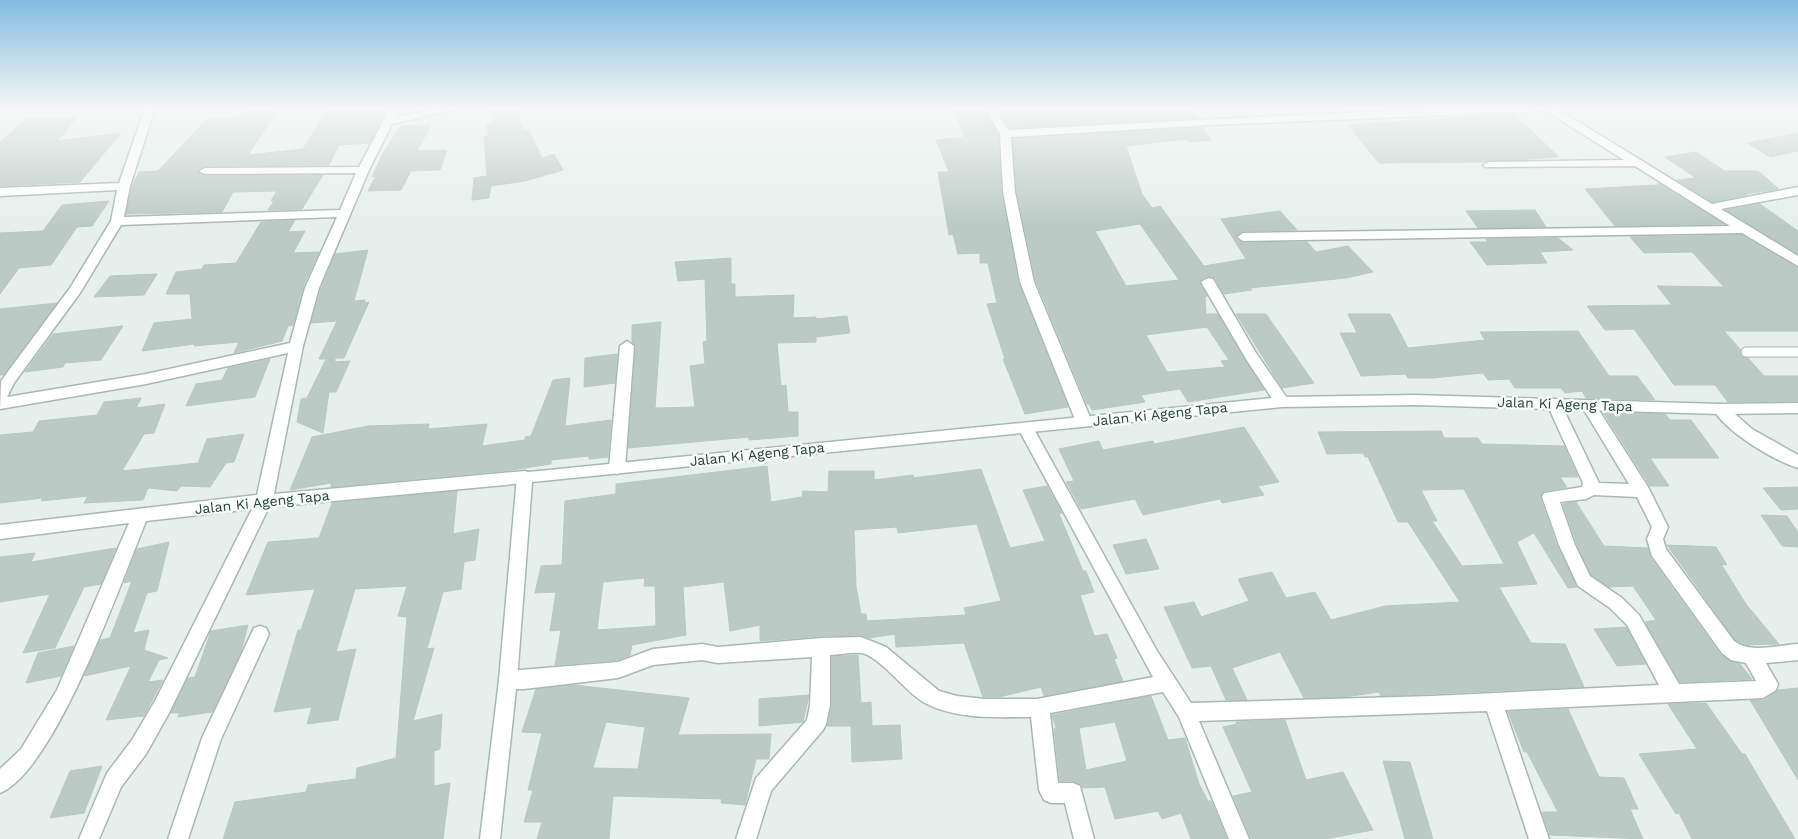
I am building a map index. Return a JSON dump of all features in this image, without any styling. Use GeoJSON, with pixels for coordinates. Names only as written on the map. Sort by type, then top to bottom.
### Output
{"type":"FeatureCollection","features":[{"type":"Feature","properties":{"kind":"street"},"geometry":{"type":"LineString","coordinates":[[2,394],[75,290],[117,221],[124,186],[137,147]]}},
{"type":"Feature","properties":{"kind":"street"},"geometry":{"type":"LineString","coordinates":[[89,839],[114,780],[139,747],[162,707],[264,501],[297,341],[312,288],[363,170],[375,147]]}},
{"type":"Feature","properties":{"kind":"street"},"geometry":{"type":"LineString","coordinates":[[1006,147],[1009,192],[1027,282],[1084,422]]}},
{"type":"Feature","properties":{"kind":"street"},"geometry":{"type":"LineString","coordinates":[[1610,147],[1747,229],[1798,262]]}},
{"type":"Feature","properties":{"kind":"street"},"geometry":{"type":"LineString","coordinates":[[1489,165],[1637,164]]}},
{"type":"Feature","properties":{"kind":"street"},"geometry":{"type":"LineString","coordinates":[[205,171],[363,170]]}},
{"type":"Feature","properties":{"kind":"street"},"geometry":{"type":"LineString","coordinates":[[0,192],[124,186]]}},
{"type":"Feature","properties":{"kind":"street"},"geometry":{"type":"LineString","coordinates":[[1710,208],[1798,191]]}},
{"type":"Feature","properties":{"kind":"street"},"geometry":{"type":"LineString","coordinates":[[117,221],[345,213]]}},
{"type":"Feature","properties":{"kind":"street"},"geometry":{"type":"LineString","coordinates":[[1243,237],[1747,229]]}},
{"type":"Feature","properties":{"kind":"street"},"geometry":{"type":"LineString","coordinates":[[1208,282],[1251,356],[1282,402]]}},
{"type":"Feature","properties":{"kind":"street"},"geometry":{"type":"LineString","coordinates":[[2,394],[146,379],[297,341]]}},
{"type":"Feature","properties":{"kind":"street"},"geometry":{"type":"LineString","coordinates":[[617,468],[627,346]]}},
{"type":"Feature","properties":{"kind":"street","name":"Jalan Ki Ageng Tapa"},"geometry":{"type":"LineString","coordinates":[[0,532],[264,501],[491,481],[1282,402],[1415,400],[1720,409],[1798,408]]}},
{"type":"Feature","properties":{"kind":"street"},"geometry":{"type":"LineString","coordinates":[[1554,404],[1591,483],[1590,489],[1586,493],[1576,496],[1550,497],[1567,546],[1584,581],[1620,606],[1633,620],[1673,692]]}},
{"type":"Feature","properties":{"kind":"street"},"geometry":{"type":"LineString","coordinates":[[1588,405],[1642,491],[1660,527],[1655,544],[1664,560],[1728,646],[1737,654],[1751,656],[1798,652]]}},
{"type":"Feature","properties":{"kind":"street"},"geometry":{"type":"LineString","coordinates":[[1720,409],[1737,427],[1753,439],[1798,462]]}},
{"type":"Feature","properties":{"kind":"street"},"geometry":{"type":"LineString","coordinates":[[1026,428],[1167,683],[1186,712],[1239,839]]}},
{"type":"Feature","properties":{"kind":"street"},"geometry":{"type":"LineString","coordinates":[[490,839],[508,680],[517,478]]}},
{"type":"Feature","properties":{"kind":"street"},"geometry":{"type":"LineString","coordinates":[[1590,489],[1642,491]]}},
{"type":"Feature","properties":{"kind":"street"},"geometry":{"type":"LineString","coordinates":[[0,783],[28,756],[64,695],[140,516]]}},
{"type":"Feature","properties":{"kind":"street"},"geometry":{"type":"LineString","coordinates":[[178,839],[180,828],[212,738],[260,634]]}},
{"type":"Feature","properties":{"kind":"street"},"geometry":{"type":"LineString","coordinates":[[508,680],[618,670],[654,657],[702,652],[718,655],[821,646],[870,646],[921,690],[947,702],[989,707],[1040,708],[1042,706],[1167,683]]}},
{"type":"Feature","properties":{"kind":"street"},"geometry":{"type":"LineString","coordinates":[[746,839],[763,785],[816,724],[820,705],[821,646]]}},
{"type":"Feature","properties":{"kind":"street"},"geometry":{"type":"LineString","coordinates":[[1186,712],[1493,702],[1763,688],[1769,684],[1751,656]]}},
{"type":"Feature","properties":{"kind":"street"},"geometry":{"type":"LineString","coordinates":[[1493,702],[1539,839]]}},
{"type":"Feature","properties":{"kind":"street"},"geometry":{"type":"LineString","coordinates":[[1040,708],[1049,790],[1051,793],[1073,793],[1084,839]]}},
{"type":"Feature","properties":{"kind":"lane"},"geometry":{"type":"LineString","coordinates":[[1746,352],[1798,352]]}},
{"type":"Feature","properties":{"kind":"building"},"geometry":{"type":"Polygon","coordinates":[[[0,147],[109,147],[80,182],[0,186],[0,147]]]}},
{"type":"Feature","properties":{"kind":"building"},"geometry":{"type":"Polygon","coordinates":[[[180,147],[253,147],[248,155],[303,149],[304,147],[338,147],[329,165],[205,166],[197,170],[205,176],[323,175],[302,209],[268,210],[274,201],[271,201],[277,191],[233,192],[222,212],[126,214],[132,186],[139,172],[158,171],[180,147]]]}},
{"type":"Feature","properties":{"kind":"building"},"geometry":{"type":"Polygon","coordinates":[[[387,147],[419,147],[417,151],[447,150],[440,170],[411,171],[401,190],[368,191],[376,176],[372,177],[387,147]]]}},
{"type":"Feature","properties":{"kind":"building"},"geometry":{"type":"Polygon","coordinates":[[[485,147],[537,147],[542,158],[554,154],[563,170],[525,181],[491,186],[489,198],[472,200],[474,178],[487,176],[485,147]]]}},
{"type":"Feature","properties":{"kind":"building"},"geometry":{"type":"Polygon","coordinates":[[[939,147],[999,147],[1001,192],[1018,282],[1068,407],[1025,414],[1003,359],[1005,359],[987,304],[997,303],[988,263],[980,263],[980,253],[958,254],[953,234],[949,235],[938,172],[949,172],[939,147]]]}},
{"type":"Feature","properties":{"kind":"building"},"geometry":{"type":"Polygon","coordinates":[[[1014,147],[1126,147],[1142,194],[1152,208],[1160,206],[1204,266],[1246,259],[1221,219],[1280,211],[1297,230],[1243,231],[1235,238],[1243,243],[1307,242],[1316,252],[1348,246],[1373,272],[1346,278],[1250,288],[1252,290],[1224,294],[1215,278],[1207,276],[1199,282],[1207,296],[1205,297],[1206,314],[1218,314],[1264,390],[1188,402],[1180,389],[1141,395],[1145,402],[1092,410],[1089,404],[1087,404],[1036,281],[1017,192],[1014,147]],[[1140,224],[1095,231],[1126,286],[1179,280],[1140,224]],[[1207,327],[1146,335],[1167,372],[1225,367],[1221,361],[1229,360],[1207,327]]]}},
{"type":"Feature","properties":{"kind":"building"},"geometry":{"type":"Polygon","coordinates":[[[1366,147],[1549,147],[1559,157],[1485,162],[1379,163],[1366,147]]]}},
{"type":"Feature","properties":{"kind":"building"},"geometry":{"type":"Polygon","coordinates":[[[1755,147],[1798,147],[1798,151],[1770,157],[1755,147]]]}},
{"type":"Feature","properties":{"kind":"building"},"geometry":{"type":"Polygon","coordinates":[[[1696,152],[1725,171],[1758,171],[1779,189],[1745,194],[1747,195],[1712,202],[1677,180],[1696,178],[1665,157],[1696,152]]]}},
{"type":"Feature","properties":{"kind":"building"},"geometry":{"type":"Polygon","coordinates":[[[1658,183],[1724,224],[1615,226],[1585,189],[1658,185],[1658,183]]]}},
{"type":"Feature","properties":{"kind":"building"},"geometry":{"type":"Polygon","coordinates":[[[109,201],[92,226],[77,227],[51,265],[19,268],[0,294],[0,233],[43,231],[62,205],[109,201]]]}},
{"type":"Feature","properties":{"kind":"building"},"geometry":{"type":"Polygon","coordinates":[[[1760,204],[1798,231],[1798,254],[1726,210],[1760,204]]]}},
{"type":"Feature","properties":{"kind":"building"},"geometry":{"type":"Polygon","coordinates":[[[1535,210],[1546,227],[1478,228],[1466,211],[1535,210]]]}},
{"type":"Feature","properties":{"kind":"building"},"geometry":{"type":"Polygon","coordinates":[[[295,220],[288,232],[305,231],[293,253],[319,252],[303,287],[293,325],[288,326],[282,341],[234,353],[239,342],[194,346],[195,344],[142,351],[154,323],[192,319],[190,294],[166,294],[176,272],[202,269],[204,265],[236,263],[261,222],[295,220]]]}},
{"type":"Feature","properties":{"kind":"building"},"geometry":{"type":"Polygon","coordinates":[[[1742,235],[1798,268],[1798,331],[1724,331],[1740,349],[1741,356],[1748,358],[1764,376],[1798,376],[1798,401],[1728,402],[1715,385],[1674,385],[1634,329],[1605,330],[1587,306],[1672,305],[1657,286],[1724,287],[1692,252],[1644,253],[1630,237],[1742,235]]]}},
{"type":"Feature","properties":{"kind":"building"},"geometry":{"type":"Polygon","coordinates":[[[1558,238],[1573,250],[1540,252],[1547,263],[1487,265],[1470,242],[1488,242],[1486,239],[1558,238]]]}},
{"type":"Feature","properties":{"kind":"building"},"geometry":{"type":"Polygon","coordinates":[[[368,250],[354,301],[365,300],[364,303],[369,302],[344,358],[335,358],[335,362],[350,361],[336,392],[329,392],[323,433],[297,422],[301,399],[307,398],[326,359],[319,359],[337,321],[311,323],[321,289],[335,254],[368,250]]]}},
{"type":"Feature","properties":{"kind":"building"},"geometry":{"type":"Polygon","coordinates":[[[731,258],[731,284],[735,284],[735,297],[794,295],[793,318],[816,317],[816,319],[847,316],[850,333],[816,337],[816,342],[777,343],[781,386],[786,385],[788,412],[798,412],[798,436],[749,440],[749,437],[628,448],[636,346],[632,342],[632,325],[661,322],[655,408],[695,407],[690,366],[705,364],[703,342],[707,341],[705,279],[678,281],[675,262],[731,258]]]}},
{"type":"Feature","properties":{"kind":"building"},"geometry":{"type":"Polygon","coordinates":[[[157,274],[144,295],[94,297],[110,276],[157,274]]]}},
{"type":"Feature","properties":{"kind":"building"},"geometry":{"type":"Polygon","coordinates":[[[57,303],[3,375],[0,375],[0,309],[57,303]]]}},
{"type":"Feature","properties":{"kind":"building"},"geometry":{"type":"Polygon","coordinates":[[[1236,314],[1266,314],[1314,383],[1282,388],[1236,314]]]}},
{"type":"Feature","properties":{"kind":"building"},"geometry":{"type":"Polygon","coordinates":[[[1348,314],[1390,314],[1408,348],[1485,340],[1480,332],[1578,331],[1609,376],[1637,376],[1655,400],[1586,398],[1582,391],[1565,393],[1561,388],[1515,388],[1509,379],[1488,380],[1483,373],[1433,378],[1408,378],[1406,374],[1361,376],[1340,333],[1357,333],[1348,314]]]}},
{"type":"Feature","properties":{"kind":"building"},"geometry":{"type":"Polygon","coordinates":[[[123,326],[101,360],[65,363],[63,367],[25,372],[53,334],[123,326]]]}},
{"type":"Feature","properties":{"kind":"building"},"geometry":{"type":"Polygon","coordinates":[[[617,354],[615,383],[584,387],[585,358],[617,354]]]}},
{"type":"Feature","properties":{"kind":"building"},"geometry":{"type":"Polygon","coordinates":[[[270,359],[255,397],[186,406],[196,384],[222,380],[228,368],[270,359]]]}},
{"type":"Feature","properties":{"kind":"building"},"geometry":{"type":"Polygon","coordinates":[[[570,378],[565,426],[611,420],[608,457],[589,459],[589,456],[551,460],[551,464],[511,470],[331,487],[331,483],[290,490],[312,437],[368,426],[429,424],[428,429],[487,424],[482,446],[525,440],[525,437],[531,436],[553,380],[570,378]]]}},
{"type":"Feature","properties":{"kind":"building"},"geometry":{"type":"Polygon","coordinates":[[[141,398],[136,408],[165,404],[154,433],[144,434],[122,471],[198,463],[207,439],[244,434],[234,462],[226,463],[210,487],[181,486],[177,491],[148,488],[143,500],[84,503],[88,496],[41,501],[43,498],[0,503],[0,435],[33,432],[39,421],[97,415],[104,402],[141,398]]]}},
{"type":"Feature","properties":{"kind":"building"},"geometry":{"type":"Polygon","coordinates":[[[1603,412],[1665,414],[1670,420],[1691,420],[1719,458],[1650,458],[1669,486],[1650,486],[1603,412]]]}},
{"type":"Feature","properties":{"kind":"building"},"geometry":{"type":"Polygon","coordinates":[[[1244,427],[1279,482],[1258,486],[1264,495],[1222,503],[1220,499],[1143,515],[1135,499],[1081,509],[1066,482],[1074,481],[1059,449],[1099,441],[1103,450],[1153,441],[1154,444],[1244,427]]]}},
{"type":"Feature","properties":{"kind":"building"},"geometry":{"type":"Polygon","coordinates":[[[1441,431],[1444,438],[1478,438],[1482,444],[1564,446],[1578,477],[1560,477],[1567,487],[1544,491],[1540,498],[1557,546],[1577,587],[1568,588],[1534,533],[1517,542],[1537,584],[1499,587],[1531,643],[1565,644],[1584,687],[1381,696],[1379,692],[1345,697],[1304,698],[1280,652],[1232,668],[1247,700],[1226,700],[1211,666],[1192,668],[1164,607],[1194,602],[1201,617],[1249,601],[1238,579],[1272,572],[1286,598],[1315,592],[1331,620],[1385,606],[1460,602],[1408,522],[1398,522],[1368,457],[1365,457],[1363,453],[1327,454],[1318,432],[1441,431]],[[1464,489],[1421,490],[1437,521],[1432,521],[1462,566],[1504,564],[1464,489]]]}},
{"type":"Feature","properties":{"kind":"building"},"geometry":{"type":"Polygon","coordinates":[[[767,466],[771,502],[802,497],[803,491],[828,492],[829,471],[874,471],[874,480],[913,475],[914,478],[981,469],[1010,548],[1045,541],[1023,490],[1047,486],[1062,513],[1059,514],[1094,592],[1080,595],[1094,636],[1107,634],[1117,658],[1114,659],[1123,681],[1044,696],[1041,687],[999,697],[983,697],[964,643],[896,647],[895,634],[869,638],[861,635],[821,636],[760,641],[760,625],[730,631],[724,582],[683,587],[686,635],[632,645],[630,655],[618,660],[555,665],[561,630],[550,631],[556,592],[535,593],[541,566],[562,565],[565,501],[616,494],[616,484],[767,466]],[[977,524],[898,533],[897,527],[854,530],[856,586],[861,614],[866,614],[867,621],[966,615],[964,608],[1001,601],[977,524]],[[645,578],[603,582],[597,630],[656,626],[655,586],[644,586],[645,578]]]}},
{"type":"Feature","properties":{"kind":"building"},"geometry":{"type":"Polygon","coordinates":[[[1798,487],[1798,509],[1781,510],[1763,488],[1798,487]]]}},
{"type":"Feature","properties":{"kind":"building"},"geometry":{"type":"Polygon","coordinates":[[[457,491],[453,534],[479,529],[475,560],[464,562],[461,589],[443,592],[427,649],[434,648],[413,721],[442,714],[440,749],[434,751],[434,786],[450,783],[443,839],[223,839],[235,802],[306,792],[308,785],[356,779],[357,768],[396,758],[407,617],[398,616],[407,586],[355,589],[336,652],[356,649],[338,720],[307,724],[312,707],[274,712],[298,630],[301,630],[315,589],[246,595],[268,542],[319,538],[332,503],[457,491]]]}},
{"type":"Feature","properties":{"kind":"building"},"geometry":{"type":"Polygon","coordinates":[[[1576,502],[1604,546],[1648,548],[1650,557],[1720,654],[1730,661],[1740,664],[1752,679],[1680,682],[1645,622],[1656,620],[1633,586],[1609,587],[1591,575],[1577,544],[1563,504],[1576,502]]]}},
{"type":"Feature","properties":{"kind":"building"},"geometry":{"type":"Polygon","coordinates":[[[1761,515],[1787,516],[1798,532],[1798,547],[1782,546],[1761,515]]]}},
{"type":"Feature","properties":{"kind":"building"},"geometry":{"type":"Polygon","coordinates":[[[1146,539],[1159,569],[1126,574],[1113,545],[1146,539]]]}},
{"type":"Feature","properties":{"kind":"building"},"geometry":{"type":"Polygon","coordinates":[[[169,542],[157,591],[147,593],[133,633],[149,630],[144,650],[168,658],[159,660],[148,682],[163,680],[144,716],[106,720],[131,666],[84,676],[100,640],[110,638],[132,581],[124,583],[137,549],[169,542]]]}},
{"type":"Feature","properties":{"kind":"building"},"geometry":{"type":"Polygon","coordinates":[[[1667,545],[1716,547],[1727,565],[1721,564],[1746,604],[1779,644],[1748,645],[1735,640],[1667,545]]]}},
{"type":"Feature","properties":{"kind":"building"},"geometry":{"type":"Polygon","coordinates":[[[116,548],[101,584],[84,587],[55,648],[23,653],[50,594],[0,602],[0,557],[35,553],[31,562],[116,548]]]}},
{"type":"Feature","properties":{"kind":"building"},"geometry":{"type":"Polygon","coordinates":[[[248,625],[241,652],[212,712],[178,717],[180,713],[171,713],[188,678],[195,677],[211,631],[248,625]]]}},
{"type":"Feature","properties":{"kind":"building"},"geometry":{"type":"Polygon","coordinates":[[[1626,627],[1646,664],[1617,666],[1594,629],[1626,627]]]}},
{"type":"Feature","properties":{"kind":"building"},"geometry":{"type":"Polygon","coordinates":[[[74,646],[61,676],[26,683],[38,653],[74,646]]]}},
{"type":"Feature","properties":{"kind":"building"},"geometry":{"type":"Polygon","coordinates":[[[858,655],[861,703],[871,702],[872,726],[900,725],[902,759],[852,762],[851,726],[827,726],[832,705],[832,657],[858,655]]]}},
{"type":"Feature","properties":{"kind":"building"},"geometry":{"type":"Polygon","coordinates":[[[574,685],[689,698],[678,735],[771,734],[769,759],[756,759],[745,805],[721,803],[722,799],[613,796],[609,839],[537,839],[542,822],[524,822],[533,790],[528,790],[542,733],[522,732],[536,689],[574,685]],[[606,722],[593,768],[638,769],[645,727],[606,722]]]}},
{"type":"Feature","properties":{"kind":"building"},"geometry":{"type":"Polygon","coordinates":[[[1798,688],[1798,780],[1750,700],[1764,700],[1778,690],[1798,688]]]}},
{"type":"Feature","properties":{"kind":"building"},"geometry":{"type":"Polygon","coordinates":[[[809,695],[803,722],[759,726],[759,699],[809,695]]]}},
{"type":"Feature","properties":{"kind":"building"},"geometry":{"type":"Polygon","coordinates":[[[1151,696],[1168,740],[1185,738],[1199,784],[1208,801],[1211,801],[1227,839],[1191,839],[1181,813],[1162,819],[1158,811],[1115,819],[1105,787],[1083,788],[1081,784],[1074,781],[1060,781],[1054,729],[1056,728],[1052,715],[1151,696]],[[1115,722],[1079,728],[1086,770],[1127,761],[1115,722]]]}},
{"type":"Feature","properties":{"kind":"building"},"geometry":{"type":"Polygon","coordinates":[[[1706,703],[1742,754],[1745,754],[1795,839],[1692,839],[1679,813],[1676,814],[1639,754],[1697,749],[1668,704],[1706,703]]]}},
{"type":"Feature","properties":{"kind":"building"},"geometry":{"type":"Polygon","coordinates":[[[1568,709],[1599,777],[1624,778],[1638,809],[1630,809],[1643,839],[1550,835],[1542,812],[1558,812],[1527,752],[1524,752],[1508,712],[1568,709]]]}},
{"type":"Feature","properties":{"kind":"building"},"geometry":{"type":"Polygon","coordinates":[[[1285,720],[1306,780],[1343,772],[1373,830],[1326,839],[1251,839],[1233,796],[1252,792],[1223,727],[1237,724],[1236,722],[1285,720]]]}},
{"type":"Feature","properties":{"kind":"building"},"geometry":{"type":"Polygon","coordinates":[[[1383,761],[1410,762],[1433,839],[1405,839],[1383,761]]]}},
{"type":"Feature","properties":{"kind":"building"},"geometry":{"type":"Polygon","coordinates":[[[102,766],[84,813],[50,818],[70,771],[102,766]]]}}]}
